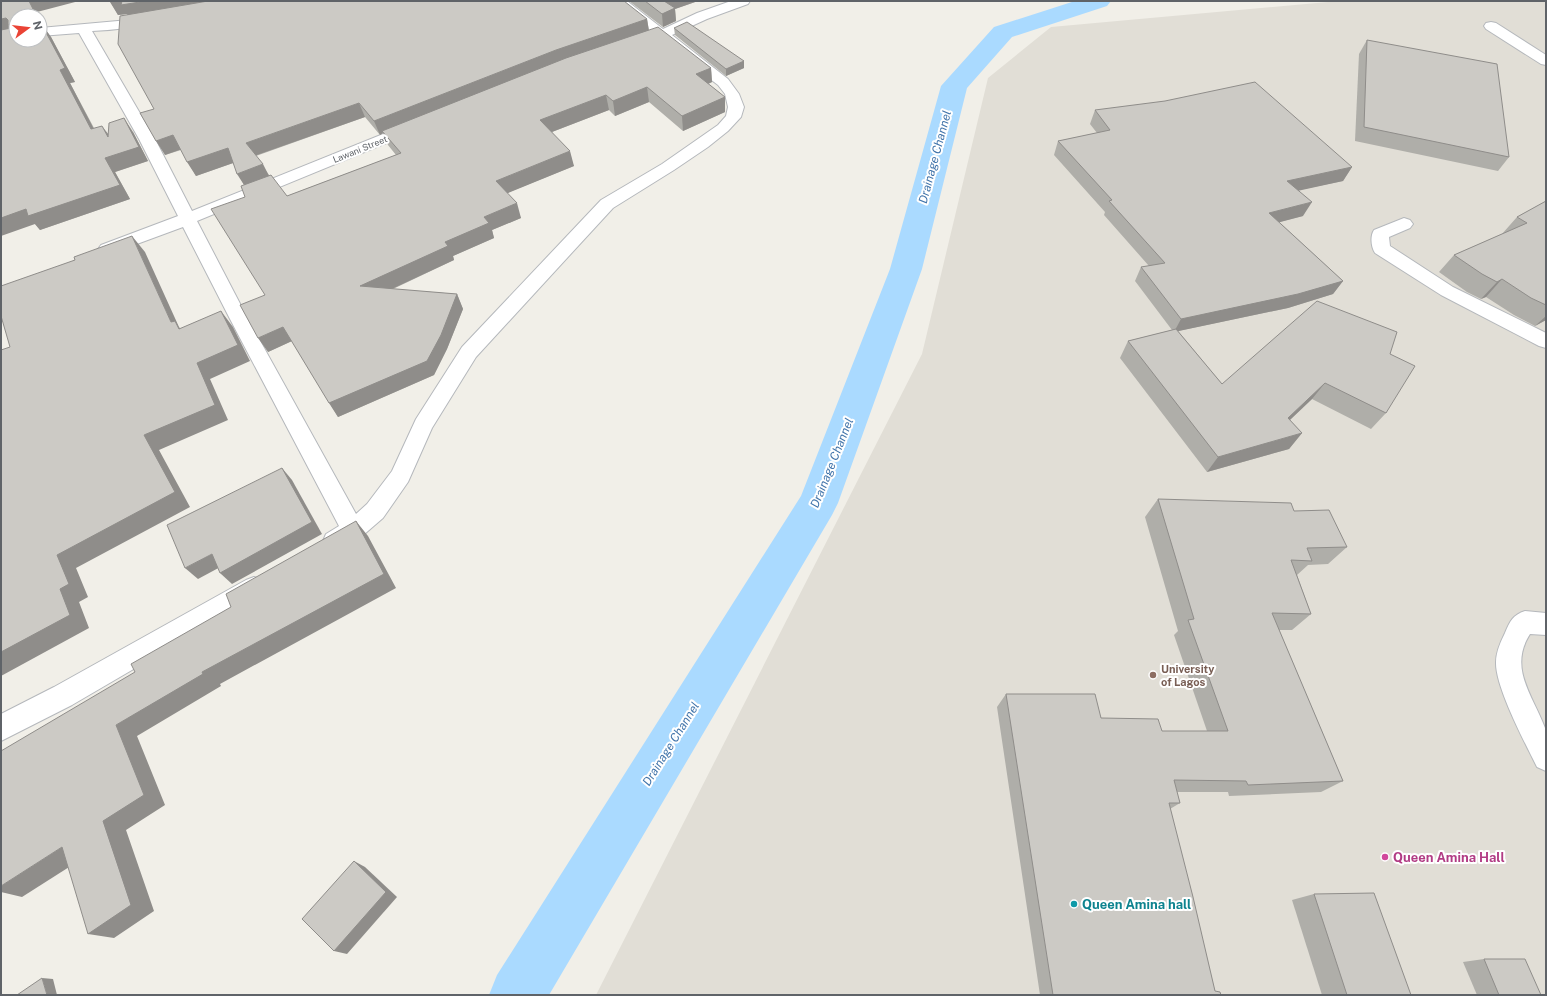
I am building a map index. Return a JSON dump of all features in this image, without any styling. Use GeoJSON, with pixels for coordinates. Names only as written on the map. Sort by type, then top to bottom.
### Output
{"type":"FeatureCollection","features":[{"type":"Feature","properties":{"kind":"street"},"geometry":{"type":"LineString","coordinates":[[318,550],[353,530],[375,511],[400,476],[423,426],[469,352],[607,204],[668,167],[702,144],[723,128],[733,117],[736,107],[732,94],[723,82],[656,36],[619,1]]}},
{"type":"Feature","properties":{"kind":"street"},"geometry":{"type":"LineString","coordinates":[[656,36],[702,16],[743,1]]}},
{"type":"Feature","properties":{"kind":"street"},"geometry":{"type":"LineString","coordinates":[[48,31],[129,24],[157,18]]}},
{"type":"Feature","properties":{"kind":"street"},"geometry":{"type":"LineString","coordinates":[[1491,26],[1546,61]]}},
{"type":"Feature","properties":{"kind":"street"},"geometry":{"type":"LineString","coordinates":[[83,28],[147,139],[187,219],[353,530]]}},
{"type":"Feature","properties":{"kind":"street","name":"Lawani Street"},"geometry":{"type":"LineString","coordinates":[[92,255],[187,219],[424,123]]}},
{"type":"Feature","properties":{"kind":"street"},"geometry":{"type":"LineString","coordinates":[[1404,224],[1380,234],[1381,249],[1447,291],[1546,341]]}},
{"type":"Feature","properties":{"kind":"street"},"geometry":{"type":"LineString","coordinates":[[1,728],[63,696],[270,578]]}},
{"type":"Feature","properties":{"kind":"street"},"geometry":{"type":"LineString","coordinates":[[1546,624],[1525,622],[1519,628],[1508,662],[1514,686],[1546,758]]}},
{"type":"Feature","properties":{"kind":"shaded area","name":"University of Lagos"},"geometry":{"type":"Polygon","coordinates":[[[1339,1],[1546,1],[1546,995],[596,995],[922,354],[988,78],[1051,27],[1339,1]]]}},
{"type":"Feature","properties":{"kind":"building"},"geometry":{"type":"Polygon","coordinates":[[[1,1],[29,1],[32,8],[8,8],[8,20],[6,18],[1,19],[1,1]]]}},
{"type":"Feature","properties":{"kind":"building"},"geometry":{"type":"Polygon","coordinates":[[[122,1],[146,1],[121,5],[122,1]]]}},
{"type":"Feature","properties":{"kind":"building"},"geometry":{"type":"Polygon","coordinates":[[[208,1],[624,1],[647,19],[556,50],[374,121],[359,103],[246,143],[263,164],[237,174],[228,148],[187,162],[173,135],[156,141],[140,113],[154,109],[118,44],[120,16],[208,1]]]}},
{"type":"Feature","properties":{"kind":"building"},"geometry":{"type":"Polygon","coordinates":[[[645,1],[664,1],[675,8],[662,14],[645,1]]]}},
{"type":"Feature","properties":{"kind":"building"},"geometry":{"type":"Polygon","coordinates":[[[687,22],[744,61],[726,69],[674,28],[687,22]]]}},
{"type":"Feature","properties":{"kind":"building"},"geometry":{"type":"Polygon","coordinates":[[[658,27],[711,68],[696,74],[725,97],[682,116],[647,87],[613,101],[606,95],[540,120],[570,151],[496,181],[517,203],[484,217],[489,223],[445,242],[448,246],[360,286],[457,294],[441,335],[427,361],[329,403],[283,327],[258,338],[240,305],[265,295],[211,209],[245,197],[241,186],[271,175],[287,196],[401,153],[382,131],[566,58],[658,27]]]}},
{"type":"Feature","properties":{"kind":"building"},"geometry":{"type":"Polygon","coordinates":[[[8,29],[8,48],[48,48],[48,36],[65,68],[60,70],[91,129],[102,126],[108,137],[109,123],[124,118],[139,147],[105,158],[120,185],[28,216],[26,209],[1,218],[1,30],[8,29]]]}},
{"type":"Feature","properties":{"kind":"building"},"geometry":{"type":"Polygon","coordinates":[[[1367,40],[1497,64],[1509,157],[1364,127],[1367,40]]]}},
{"type":"Feature","properties":{"kind":"building"},"geometry":{"type":"Polygon","coordinates":[[[1255,82],[1352,167],[1287,181],[1312,202],[1269,213],[1343,281],[1298,294],[1181,319],[1141,267],[1165,263],[1109,201],[1112,200],[1058,141],[1110,130],[1095,110],[1165,101],[1255,82]]]}},
{"type":"Feature","properties":{"kind":"building"},"geometry":{"type":"Polygon","coordinates":[[[1546,201],[1546,305],[1531,298],[1502,279],[1497,282],[1482,274],[1454,255],[1527,223],[1517,217],[1546,201]]]}},
{"type":"Feature","properties":{"kind":"building"},"geometry":{"type":"Polygon","coordinates":[[[132,236],[171,322],[175,321],[179,329],[221,311],[238,345],[197,363],[215,405],[144,435],[175,492],[57,555],[69,584],[60,589],[70,615],[1,652],[1,350],[10,347],[1,316],[1,286],[75,260],[74,257],[132,236]]]}},
{"type":"Feature","properties":{"kind":"building"},"geometry":{"type":"Polygon","coordinates":[[[1317,301],[1397,332],[1390,354],[1415,366],[1386,413],[1325,383],[1288,418],[1302,433],[1218,457],[1128,341],[1176,329],[1222,384],[1317,301]]]}},
{"type":"Feature","properties":{"kind":"building"},"geometry":{"type":"Polygon","coordinates":[[[282,468],[312,522],[220,573],[212,554],[185,568],[167,525],[282,468]]]}},
{"type":"Feature","properties":{"kind":"building"},"geometry":{"type":"Polygon","coordinates":[[[1158,499],[1291,503],[1294,511],[1329,510],[1347,547],[1307,548],[1312,561],[1291,560],[1311,614],[1272,613],[1343,781],[1248,785],[1246,781],[1174,780],[1180,803],[1169,803],[1215,991],[1220,992],[1221,995],[1053,995],[1006,694],[1095,694],[1101,718],[1158,719],[1162,731],[1228,731],[1188,620],[1194,619],[1158,499]]]}},
{"type":"Feature","properties":{"kind":"building"},"geometry":{"type":"Polygon","coordinates":[[[356,521],[384,574],[202,672],[203,674],[116,725],[144,795],[103,821],[131,905],[88,934],[62,847],[1,886],[1,751],[135,672],[131,664],[231,607],[226,594],[356,521]]]}},
{"type":"Feature","properties":{"kind":"building"},"geometry":{"type":"Polygon","coordinates":[[[354,861],[386,892],[334,951],[302,919],[354,861]]]}},
{"type":"Feature","properties":{"kind":"building"},"geometry":{"type":"Polygon","coordinates":[[[1374,893],[1411,995],[1347,995],[1314,894],[1374,893]]]}},
{"type":"Feature","properties":{"kind":"building"},"geometry":{"type":"Polygon","coordinates":[[[1484,959],[1525,959],[1541,995],[1499,995],[1484,959]]]}},
{"type":"Feature","properties":{"kind":"building"},"geometry":{"type":"Polygon","coordinates":[[[42,978],[47,995],[17,995],[42,978]]]}},
{"type":"Feature","properties":{"kind":"waterway","name":"Drainage Channel"},"geometry":{"type":"LineString","coordinates":[[517,995],[818,503],[906,269],[954,86],[1003,32],[1099,1]]}},
{"type":"Feature","properties":{"kind":"place","name":"University of Lagos"},"geometry":{"type":"Point","coordinates":[1153,675]}},
{"type":"Feature","properties":{"kind":"place","name":"Queen Amina Hall"},"geometry":{"type":"Point","coordinates":[1385,857]}},
{"type":"Feature","properties":{"kind":"place","name":"Queen Amina hall"},"geometry":{"type":"Point","coordinates":[1074,904]}}]}
